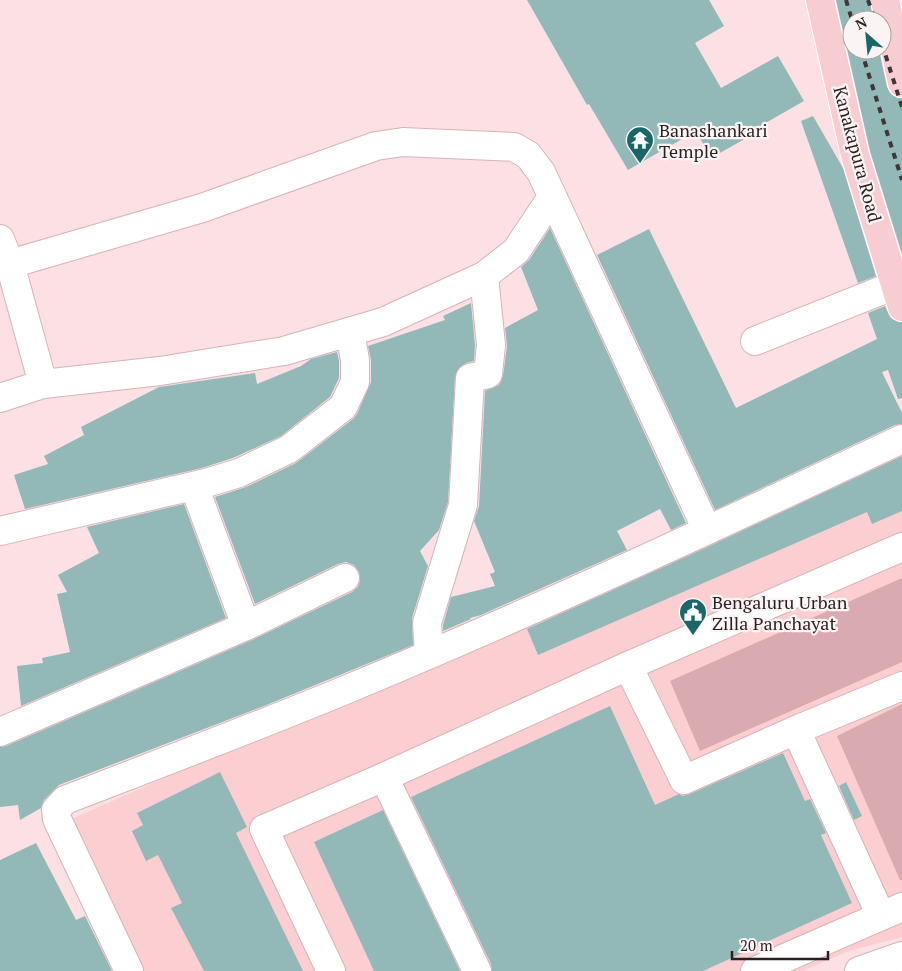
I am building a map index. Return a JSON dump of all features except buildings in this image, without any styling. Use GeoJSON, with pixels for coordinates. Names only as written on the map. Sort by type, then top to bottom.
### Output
{"type":"FeatureCollection","features":[{"type":"Feature","properties":{"kind":"main road","name":"Kanakapura Road"},"geometry":{"type":"LineString","coordinates":[[820,0],[855,155],[899,296]]}},
{"type":"Feature","properties":{"kind":"main road"},"geometry":{"type":"LineString","coordinates":[[885,0],[902,83]]}},
{"type":"Feature","properties":{"kind":"street"},"geometry":{"type":"LineString","coordinates":[[10,264],[202,208],[376,146],[403,142],[514,147],[528,156],[541,172],[707,530]]}},
{"type":"Feature","properties":{"kind":"street"},"geometry":{"type":"LineString","coordinates":[[0,398],[43,384],[160,371],[284,352],[383,322],[484,276],[516,251],[552,197]]}},
{"type":"Feature","properties":{"kind":"street"},"geometry":{"type":"LineString","coordinates":[[0,239],[10,264],[9,297],[43,384]]}},
{"type":"Feature","properties":{"kind":"street"},"geometry":{"type":"LineString","coordinates":[[429,654],[427,624],[463,505],[470,378],[488,374],[491,345],[484,276]]}},
{"type":"Feature","properties":{"kind":"street"},"geometry":{"type":"LineString","coordinates":[[755,341],[899,296]]}},
{"type":"Feature","properties":{"kind":"street"},"geometry":{"type":"LineString","coordinates":[[0,531],[194,486],[240,473],[288,450],[343,407],[355,382],[355,360],[350,332]]}},
{"type":"Feature","properties":{"kind":"street"},"geometry":{"type":"LineString","coordinates":[[129,971],[57,818],[56,810],[65,800],[268,722],[429,654],[707,530],[902,439]]}},
{"type":"Feature","properties":{"kind":"street"},"geometry":{"type":"LineString","coordinates":[[194,486],[246,626]]}},
{"type":"Feature","properties":{"kind":"street"},"geometry":{"type":"LineString","coordinates":[[331,971],[264,829],[384,777],[628,666],[902,547]]}},
{"type":"Feature","properties":{"kind":"street"},"geometry":{"type":"LineString","coordinates":[[0,732],[246,626],[346,578]]}},
{"type":"Feature","properties":{"kind":"street"},"geometry":{"type":"LineString","coordinates":[[628,666],[684,780],[796,730],[902,686]]}},
{"type":"Feature","properties":{"kind":"street"},"geometry":{"type":"LineString","coordinates":[[755,971],[892,912],[796,730]]}},
{"type":"Feature","properties":{"kind":"street"},"geometry":{"type":"LineString","coordinates":[[384,777],[477,971]]}},
{"type":"Feature","properties":{"kind":"street"},"geometry":{"type":"LineString","coordinates":[[859,971],[902,956]]}},
{"type":"Feature","properties":{"kind":"shaded area","name":"Bengaluru Urban Zilla Panchayat"},"geometry":{"type":"Polygon","coordinates":[[[902,452],[902,937],[849,951],[802,971],[134,971],[67,821],[902,452]]]}},
{"type":"Feature","properties":{"kind":"shaded area"},"geometry":{"type":"Polygon","coordinates":[[[902,578],[902,662],[700,751],[670,681],[902,578]]]}},
{"type":"Feature","properties":{"kind":"shaded area"},"geometry":{"type":"Polygon","coordinates":[[[902,704],[902,880],[900,880],[837,736],[902,704]]]}},
{"type":"Feature","properties":{"kind":"railway"},"geometry":{"type":"LineString","coordinates":[[846,0],[849,10]]}},
{"type":"Feature","properties":{"kind":"railway"},"geometry":{"type":"LineString","coordinates":[[868,0],[872,10]]}},
{"type":"Feature","properties":{"kind":"railway"},"geometry":{"type":"LineString","coordinates":[[864,60],[902,180]]}},
{"type":"Feature","properties":{"kind":"railway"},"geometry":{"type":"LineString","coordinates":[[887,60],[902,107]]}},
{"type":"Feature","properties":{"kind":"place","name":"Banashankari Temple"},"geometry":{"type":"Point","coordinates":[640,164]}},
{"type":"Feature","properties":{"kind":"place","name":"Bengaluru Urban Zilla Panchayat"},"geometry":{"type":"Point","coordinates":[693,636]}}]}
